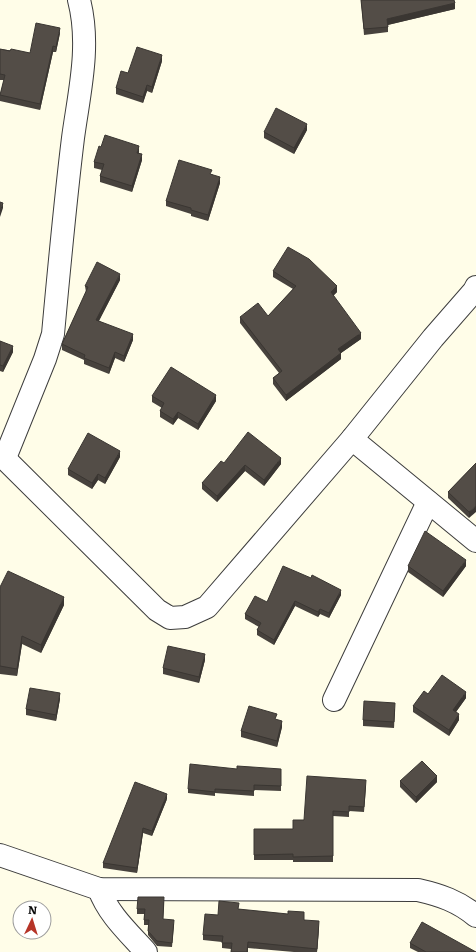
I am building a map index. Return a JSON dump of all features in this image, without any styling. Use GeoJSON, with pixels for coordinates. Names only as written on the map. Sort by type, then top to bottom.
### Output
{"type":"FeatureCollection","features":[{"type":"Feature","properties":{"kind":"street"},"geometry":{"type":"LineString","coordinates":[[80,0],[84,31],[84,61],[73,138],[53,334],[44,359],[2,456],[157,610],[170,618],[185,617],[207,607],[352,439],[476,287]]}},
{"type":"Feature","properties":{"kind":"street"},"geometry":{"type":"LineString","coordinates":[[352,439],[476,541]]}},
{"type":"Feature","properties":{"kind":"street"},"geometry":{"type":"LineString","coordinates":[[334,700],[428,502]]}},
{"type":"Feature","properties":{"kind":"street"},"geometry":{"type":"LineString","coordinates":[[0,855],[99,889],[418,890],[439,895],[456,902],[476,916]]}},
{"type":"Feature","properties":{"kind":"street"},"geometry":{"type":"LineString","coordinates":[[99,889],[110,911],[146,952]]}},
{"type":"Feature","properties":{"kind":"building"},"geometry":{"type":"Polygon","coordinates":[[[361,0],[454,0],[455,3],[387,19],[388,27],[364,29],[361,0]]]}},
{"type":"Feature","properties":{"kind":"building"},"geometry":{"type":"Polygon","coordinates":[[[36,23],[60,28],[56,47],[53,46],[40,104],[0,95],[5,75],[0,74],[0,49],[10,51],[11,49],[30,53],[36,23]]]}},
{"type":"Feature","properties":{"kind":"building"},"geometry":{"type":"Polygon","coordinates":[[[137,47],[162,55],[152,87],[147,85],[143,97],[116,88],[121,71],[128,73],[137,47]]]}},
{"type":"Feature","properties":{"kind":"building"},"geometry":{"type":"Polygon","coordinates":[[[276,108],[307,124],[294,148],[264,132],[276,108]]]}},
{"type":"Feature","properties":{"kind":"building"},"geometry":{"type":"Polygon","coordinates":[[[105,135],[139,146],[137,153],[142,154],[132,186],[100,176],[104,164],[94,162],[99,146],[101,147],[105,135]]]}},
{"type":"Feature","properties":{"kind":"building"},"geometry":{"type":"Polygon","coordinates":[[[179,160],[212,170],[210,174],[220,177],[208,215],[191,210],[191,208],[166,201],[179,160]]]}},
{"type":"Feature","properties":{"kind":"building"},"geometry":{"type":"Polygon","coordinates":[[[0,202],[3,203],[0,212],[0,202]]]}},
{"type":"Feature","properties":{"kind":"building"},"geometry":{"type":"Polygon","coordinates":[[[288,247],[309,259],[337,286],[331,292],[361,333],[338,349],[341,353],[286,395],[273,378],[282,371],[240,317],[258,303],[268,316],[296,286],[273,271],[288,247]]]}},
{"type":"Feature","properties":{"kind":"building"},"geometry":{"type":"Polygon","coordinates":[[[97,262],[120,274],[96,320],[133,334],[124,356],[115,352],[109,368],[84,358],[85,355],[62,344],[88,287],[85,286],[97,262]]]}},
{"type":"Feature","properties":{"kind":"building"},"geometry":{"type":"Polygon","coordinates":[[[0,341],[13,346],[3,366],[0,365],[0,341]]]}},
{"type":"Feature","properties":{"kind":"building"},"geometry":{"type":"Polygon","coordinates":[[[171,367],[216,395],[198,424],[178,412],[173,419],[160,411],[164,403],[152,396],[171,367]]]}},
{"type":"Feature","properties":{"kind":"building"},"geometry":{"type":"Polygon","coordinates":[[[248,432],[281,458],[264,480],[245,465],[217,496],[202,483],[221,461],[224,463],[248,432]]]}},
{"type":"Feature","properties":{"kind":"building"},"geometry":{"type":"Polygon","coordinates":[[[88,433],[120,451],[105,478],[98,474],[92,483],[68,469],[88,433]]]}},
{"type":"Feature","properties":{"kind":"building"},"geometry":{"type":"Polygon","coordinates":[[[476,463],[476,506],[469,512],[448,492],[476,463]]]}},
{"type":"Feature","properties":{"kind":"building"},"geometry":{"type":"Polygon","coordinates":[[[425,531],[466,560],[443,591],[408,566],[425,531]]]}},
{"type":"Feature","properties":{"kind":"building"},"geometry":{"type":"Polygon","coordinates":[[[283,566],[311,578],[312,575],[341,590],[329,613],[320,609],[318,612],[295,601],[274,640],[257,630],[261,623],[245,614],[255,596],[267,602],[283,566]]]}},
{"type":"Feature","properties":{"kind":"building"},"geometry":{"type":"Polygon","coordinates":[[[8,571],[64,597],[41,645],[22,636],[17,669],[0,666],[0,587],[8,571]]]}},
{"type":"Feature","properties":{"kind":"building"},"geometry":{"type":"Polygon","coordinates":[[[168,646],[205,654],[199,677],[163,668],[168,646]]]}},
{"type":"Feature","properties":{"kind":"building"},"geometry":{"type":"Polygon","coordinates":[[[442,675],[466,692],[453,710],[459,714],[449,730],[413,706],[424,691],[428,694],[442,675]]]}},
{"type":"Feature","properties":{"kind":"building"},"geometry":{"type":"Polygon","coordinates":[[[30,688],[60,693],[56,715],[26,709],[30,688]]]}},
{"type":"Feature","properties":{"kind":"building"},"geometry":{"type":"Polygon","coordinates":[[[364,701],[395,703],[394,722],[363,720],[364,701]]]}},
{"type":"Feature","properties":{"kind":"building"},"geometry":{"type":"Polygon","coordinates":[[[249,706],[277,714],[275,719],[282,721],[277,741],[241,731],[249,706]]]}},
{"type":"Feature","properties":{"kind":"building"},"geometry":{"type":"Polygon","coordinates":[[[422,761],[437,776],[416,797],[400,781],[422,761]]]}},
{"type":"Feature","properties":{"kind":"building"},"geometry":{"type":"Polygon","coordinates":[[[190,764],[237,769],[237,766],[281,769],[281,786],[254,785],[254,791],[215,789],[215,792],[188,789],[190,764]]]}},
{"type":"Feature","properties":{"kind":"building"},"geometry":{"type":"Polygon","coordinates":[[[307,776],[366,780],[364,807],[349,806],[349,812],[333,811],[333,856],[293,857],[293,854],[254,855],[254,829],[293,829],[293,820],[304,820],[307,776]]]}},
{"type":"Feature","properties":{"kind":"building"},"geometry":{"type":"Polygon","coordinates":[[[135,782],[167,794],[152,831],[143,828],[137,868],[103,863],[135,782]]]}},
{"type":"Feature","properties":{"kind":"building"},"geometry":{"type":"Polygon","coordinates":[[[138,897],[164,897],[163,919],[174,920],[172,943],[157,941],[148,931],[149,920],[144,920],[145,909],[137,909],[138,897]]]}},
{"type":"Feature","properties":{"kind":"building"},"geometry":{"type":"Polygon","coordinates":[[[219,901],[239,903],[238,909],[288,914],[288,911],[304,912],[304,920],[319,921],[317,949],[248,942],[247,952],[231,952],[232,943],[222,943],[223,936],[203,935],[205,914],[218,915],[219,901]]]}},
{"type":"Feature","properties":{"kind":"building"},"geometry":{"type":"Polygon","coordinates":[[[422,922],[476,952],[426,952],[410,943],[422,922]]]}}]}
